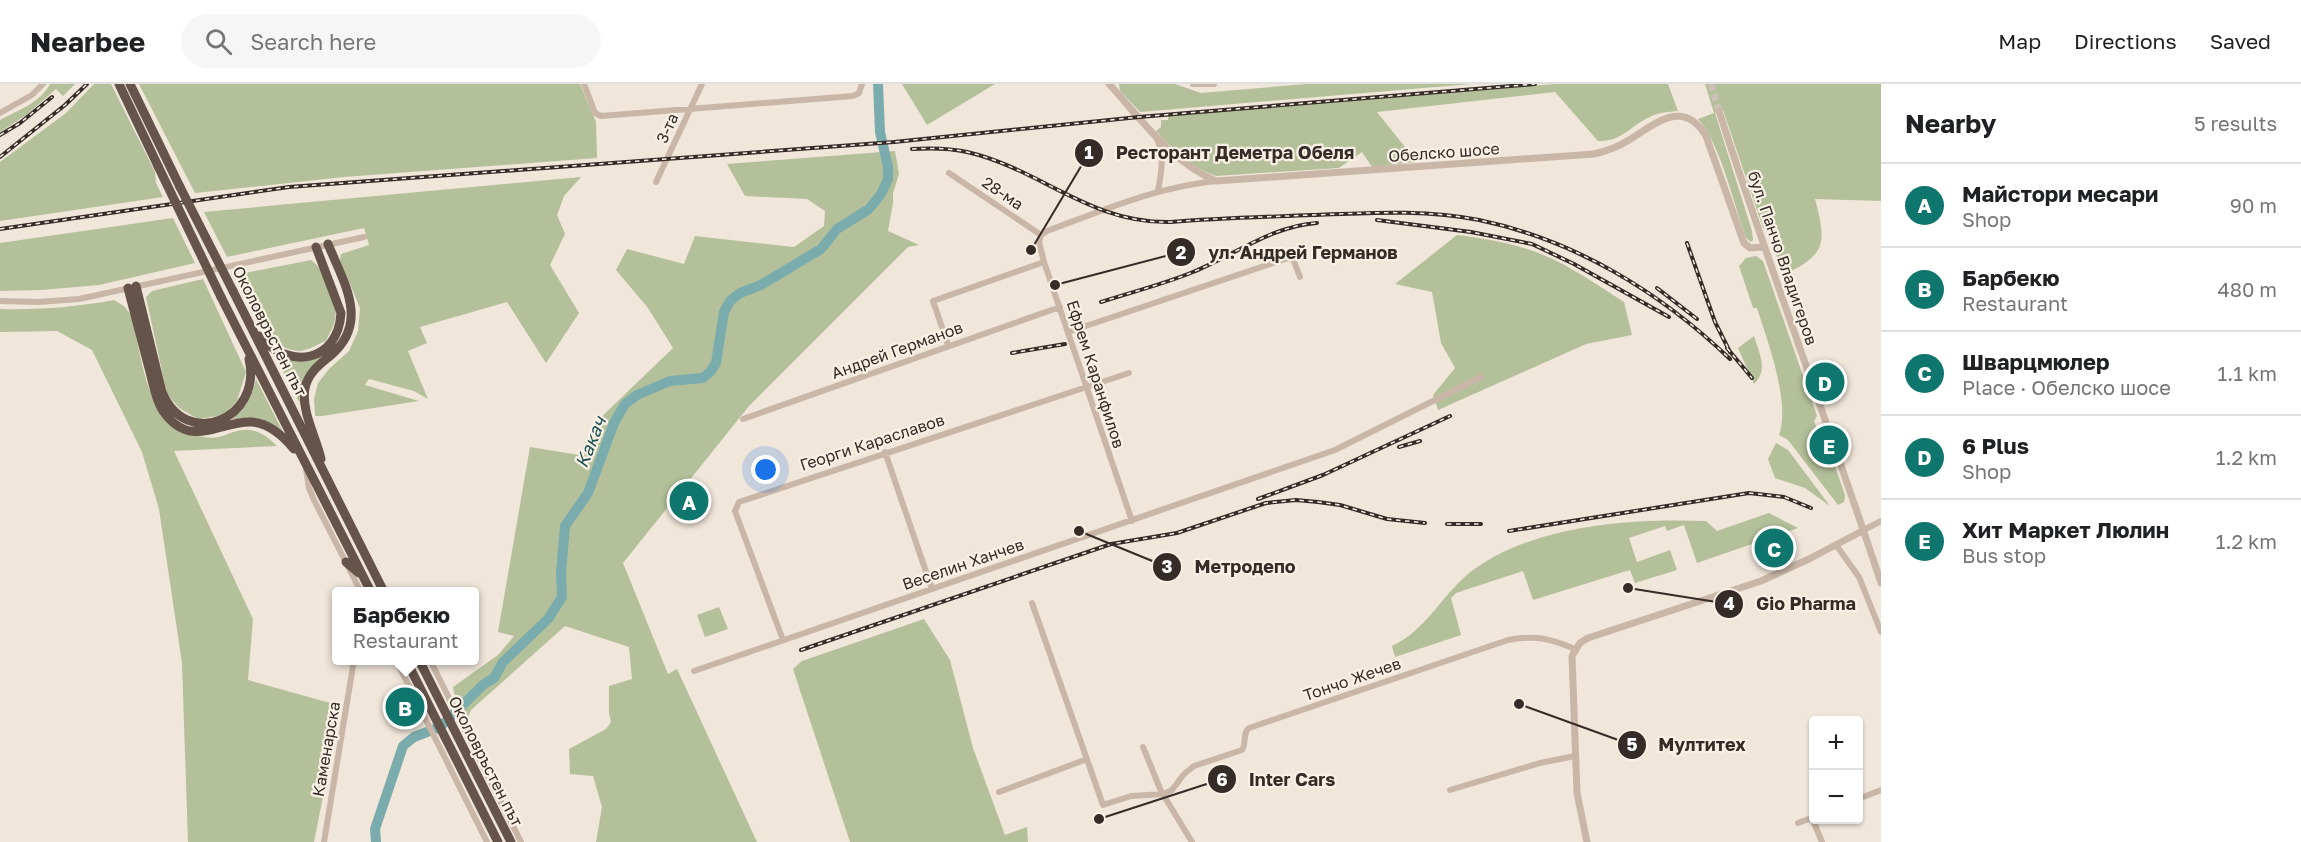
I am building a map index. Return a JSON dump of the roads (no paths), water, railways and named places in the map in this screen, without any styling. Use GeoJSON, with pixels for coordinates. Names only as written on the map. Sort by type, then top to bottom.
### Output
{"type":"FeatureCollection","features":[{"type":"Feature","properties":{"kind":"highway","name":"Околовръстен път"},"geometry":{"type":"LineString","coordinates":[[119,84],[221,297],[369,587]]}},
{"type":"Feature","properties":{"kind":"highway","name":"Околовръстен път"},"geometry":{"type":"LineString","coordinates":[[130,84],[382,587]]}},
{"type":"Feature","properties":{"kind":"highway"},"geometry":{"type":"LineString","coordinates":[[323,470],[319,449],[306,412],[305,386],[309,375],[337,351],[345,340],[352,318],[348,295],[328,244]]}},
{"type":"Feature","properties":{"kind":"highway"},"geometry":{"type":"LineString","coordinates":[[246,319],[266,344],[284,356],[304,357],[327,348],[341,325],[341,313],[316,247]]}},
{"type":"Feature","properties":{"kind":"highway"},"geometry":{"type":"LineString","coordinates":[[132,287],[162,392],[174,411],[190,421],[207,423],[223,419],[236,411],[245,398],[252,373],[250,360],[235,323]]}},
{"type":"Feature","properties":{"kind":"highway"},"geometry":{"type":"LineString","coordinates":[[132,287],[157,400],[169,418],[187,429],[196,431],[214,430],[244,422],[257,423],[273,430],[304,463]]}},
{"type":"Feature","properties":{"kind":"highway"},"geometry":{"type":"LineString","coordinates":[[346,562],[363,576]]}},
{"type":"Feature","properties":{"kind":"highway","name":"Околовръстен път"},"geometry":{"type":"LineString","coordinates":[[408,665],[440,738],[498,842]]}},
{"type":"Feature","properties":{"kind":"highway","name":"Околовръстен път"},"geometry":{"type":"LineString","coordinates":[[422,665],[444,700],[511,842]]}},
{"type":"Feature","properties":{"kind":"street"},"geometry":{"type":"LineString","coordinates":[[0,113],[32,95],[42,84]]}},
{"type":"Feature","properties":{"kind":"street"},"geometry":{"type":"LineString","coordinates":[[584,84],[598,115],[690,110],[853,96],[859,93],[862,84]]}},
{"type":"Feature","properties":{"kind":"street","name":"3-та"},"geometry":{"type":"LineString","coordinates":[[656,182],[702,84]]}},
{"type":"Feature","properties":{"kind":"street"},"geometry":{"type":"LineString","coordinates":[[1193,84],[1214,84]]}},
{"type":"Feature","properties":{"kind":"street"},"geometry":{"type":"LineString","coordinates":[[1110,85],[1173,153],[1205,176],[1216,181]]}},
{"type":"Feature","properties":{"kind":"street","name":"бул. Панчо Владигеров"},"geometry":{"type":"LineString","coordinates":[[1719,111],[1763,247],[1881,583]]}},
{"type":"Feature","properties":{"kind":"street","name":"Обелско шосе"},"geometry":{"type":"LineString","coordinates":[[1041,235],[1182,184],[1594,154],[1616,147],[1657,120],[1672,116],[1683,117],[1697,124],[1706,136],[1744,243],[1750,248],[1763,247]]}},
{"type":"Feature","properties":{"kind":"street"},"geometry":{"type":"LineString","coordinates":[[1155,136],[1163,161],[1158,191]]}},
{"type":"Feature","properties":{"kind":"street","name":"28-ма"},"geometry":{"type":"LineString","coordinates":[[949,173],[1041,235]]}},
{"type":"Feature","properties":{"kind":"street","name":"Ефрем Каранфилов"},"geometry":{"type":"LineString","coordinates":[[1041,235],[1039,242],[1044,262],[1132,521]]}},
{"type":"Feature","properties":{"kind":"street"},"geometry":{"type":"LineString","coordinates":[[0,301],[38,302],[79,299],[364,237]]}},
{"type":"Feature","properties":{"kind":"street"},"geometry":{"type":"LineString","coordinates":[[1068,332],[1288,258],[1293,259],[1300,277]]}},
{"type":"Feature","properties":{"kind":"street"},"geometry":{"type":"LineString","coordinates":[[948,345],[933,302],[1044,262]]}},
{"type":"Feature","properties":{"kind":"street","name":"Андрей Германов"},"geometry":{"type":"LineString","coordinates":[[743,419],[1060,307]]}},
{"type":"Feature","properties":{"kind":"street","name":"Георги Караславов"},"geometry":{"type":"LineString","coordinates":[[783,640],[735,507],[739,502],[1129,373]]}},
{"type":"Feature","properties":{"kind":"street","name":"Веселин Ханчев"},"geometry":{"type":"LineString","coordinates":[[694,671],[1335,450],[1481,376]]}},
{"type":"Feature","properties":{"kind":"street"},"geometry":{"type":"LineString","coordinates":[[885,452],[932,589]]}},
{"type":"Feature","properties":{"kind":"street"},"geometry":{"type":"LineString","coordinates":[[304,463],[314,500],[359,587]]}},
{"type":"Feature","properties":{"kind":"street"},"geometry":{"type":"LineString","coordinates":[[1587,842],[1577,793],[1572,656],[1575,649],[1588,638],[1761,581],[1881,521]]}},
{"type":"Feature","properties":{"kind":"street"},"geometry":{"type":"LineString","coordinates":[[1836,545],[1859,577],[1881,632]]}},
{"type":"Feature","properties":{"kind":"street"},"geometry":{"type":"LineString","coordinates":[[1032,603],[1103,805],[1131,796],[1164,794]]}},
{"type":"Feature","properties":{"kind":"street","name":"Тончо Жечев"},"geometry":{"type":"LineString","coordinates":[[1164,794],[1172,790],[1184,774],[1194,766],[1239,752],[1244,746],[1245,733],[1249,728],[1508,640],[1526,636],[1539,637],[1575,649]]}},
{"type":"Feature","properties":{"kind":"street","name":"Каменарска"},"geometry":{"type":"LineString","coordinates":[[324,842],[353,665]]}},
{"type":"Feature","properties":{"kind":"street"},"geometry":{"type":"LineString","coordinates":[[399,665],[427,711]]}},
{"type":"Feature","properties":{"kind":"street"},"geometry":{"type":"LineString","coordinates":[[432,665],[444,700]]}},
{"type":"Feature","properties":{"kind":"street"},"geometry":{"type":"LineString","coordinates":[[457,726],[521,842]]}},
{"type":"Feature","properties":{"kind":"street"},"geometry":{"type":"LineString","coordinates":[[440,738],[487,842]]}},
{"type":"Feature","properties":{"kind":"street"},"geometry":{"type":"LineString","coordinates":[[1143,747],[1164,794],[1192,842]]}},
{"type":"Feature","properties":{"kind":"street"},"geometry":{"type":"LineString","coordinates":[[1450,790],[1540,763],[1575,756]]}},
{"type":"Feature","properties":{"kind":"street"},"geometry":{"type":"LineString","coordinates":[[999,792],[1087,759]]}},
{"type":"Feature","properties":{"kind":"street"},"geometry":{"type":"LineString","coordinates":[[1863,797],[1881,790]]}},
{"type":"Feature","properties":{"kind":"street"},"geometry":{"type":"LineString","coordinates":[[1798,823],[1809,819]]}},
{"type":"Feature","properties":{"kind":"street"},"geometry":{"type":"LineString","coordinates":[[1815,824],[1822,842]]}},
{"type":"Feature","properties":{"kind":"waterway","name":"Какач"},"geometry":{"type":"LineString","coordinates":[[376,842],[375,829],[403,746],[414,737],[440,727],[484,684],[494,678],[503,662],[548,619],[562,597],[561,573],[565,526],[588,493],[614,423],[625,404],[637,395],[670,381],[703,378],[716,363],[724,312],[730,301],[740,293],[761,285],[821,249],[837,229],[869,209],[881,194],[888,179],[888,167],[880,132],[878,84]]}},
{"type":"Feature","properties":{"kind":"tunnel"},"geometry":{"type":"LineString","coordinates":[[1711,84],[1719,111]]}},
{"type":"Feature","properties":{"kind":"railway"},"geometry":{"type":"LineString","coordinates":[[0,157],[65,105],[87,84]]}},
{"type":"Feature","properties":{"kind":"railway"},"geometry":{"type":"LineString","coordinates":[[0,229],[289,187],[894,142],[1139,117],[1535,84]]}},
{"type":"Feature","properties":{"kind":"railway"},"geometry":{"type":"LineString","coordinates":[[0,135],[20,123],[52,97]]}},
{"type":"Feature","properties":{"kind":"railway"},"geometry":{"type":"LineString","coordinates":[[912,149],[953,150],[994,160],[1090,205],[1142,220],[1171,222],[1354,213],[1438,214],[1479,220],[1549,241],[1614,272],[1675,312],[1730,359]]}},
{"type":"Feature","properties":{"kind":"railway"},"geometry":{"type":"LineString","coordinates":[[1377,220],[1471,232],[1532,244],[1574,264],[1669,317]]}},
{"type":"Feature","properties":{"kind":"railway"},"geometry":{"type":"LineString","coordinates":[[1101,302],[1193,272],[1269,235],[1300,225],[1317,223]]}},
{"type":"Feature","properties":{"kind":"railway"},"geometry":{"type":"LineString","coordinates":[[1687,243],[1715,322],[1730,352]]}},
{"type":"Feature","properties":{"kind":"railway"},"geometry":{"type":"LineString","coordinates":[[1657,288],[1697,319]]}},
{"type":"Feature","properties":{"kind":"railway"},"geometry":{"type":"LineString","coordinates":[[1012,353],[1065,344]]}},
{"type":"Feature","properties":{"kind":"railway"},"geometry":{"type":"LineString","coordinates":[[1727,348],[1752,378]]}},
{"type":"Feature","properties":{"kind":"railway"},"geometry":{"type":"LineString","coordinates":[[1258,499],[1323,475],[1450,416]]}},
{"type":"Feature","properties":{"kind":"railway"},"geometry":{"type":"LineString","coordinates":[[1399,447],[1420,441]]}},
{"type":"Feature","properties":{"kind":"railway"},"geometry":{"type":"LineString","coordinates":[[1509,531],[1749,493],[1784,497],[1811,508]]}},
{"type":"Feature","properties":{"kind":"railway"},"geometry":{"type":"LineString","coordinates":[[801,650],[1111,544],[1177,533],[1266,503],[1296,500],[1318,502],[1340,505],[1387,519],[1425,523]]}},
{"type":"Feature","properties":{"kind":"railway"},"geometry":{"type":"LineString","coordinates":[[1447,524],[1481,524]]}},
{"type":"Feature","properties":{"kind":"place","name":"Ресторант Деметра Обеля"},"geometry":{"type":"Point","coordinates":[1031,250]}},
{"type":"Feature","properties":{"kind":"place","name":"ул. Андрей Германов"},"geometry":{"type":"Point","coordinates":[1055,285]}},
{"type":"Feature","properties":{"kind":"place","name":"6 Plus"},"geometry":{"type":"Point","coordinates":[1825,382]}},
{"type":"Feature","properties":{"kind":"place","name":"Хит Маркет Люлин"},"geometry":{"type":"Point","coordinates":[1829,445]}},
{"type":"Feature","properties":{"kind":"place","name":"Майстори месари"},"geometry":{"type":"Point","coordinates":[689,501]}},
{"type":"Feature","properties":{"kind":"place","name":"Метродепо"},"geometry":{"type":"Point","coordinates":[1079,531]}},
{"type":"Feature","properties":{"kind":"place","name":"Шварцмюлер"},"geometry":{"type":"Point","coordinates":[1774,548]}},
{"type":"Feature","properties":{"kind":"place","name":"Gio Pharma"},"geometry":{"type":"Point","coordinates":[1628,588]}},
{"type":"Feature","properties":{"kind":"place","name":"Мултитех"},"geometry":{"type":"Point","coordinates":[1519,704]}},
{"type":"Feature","properties":{"kind":"place","name":"Барбекю"},"geometry":{"type":"Point","coordinates":[405,707]}},
{"type":"Feature","properties":{"kind":"place","name":"Inter Cars"},"geometry":{"type":"Point","coordinates":[1099,819]}}]}
